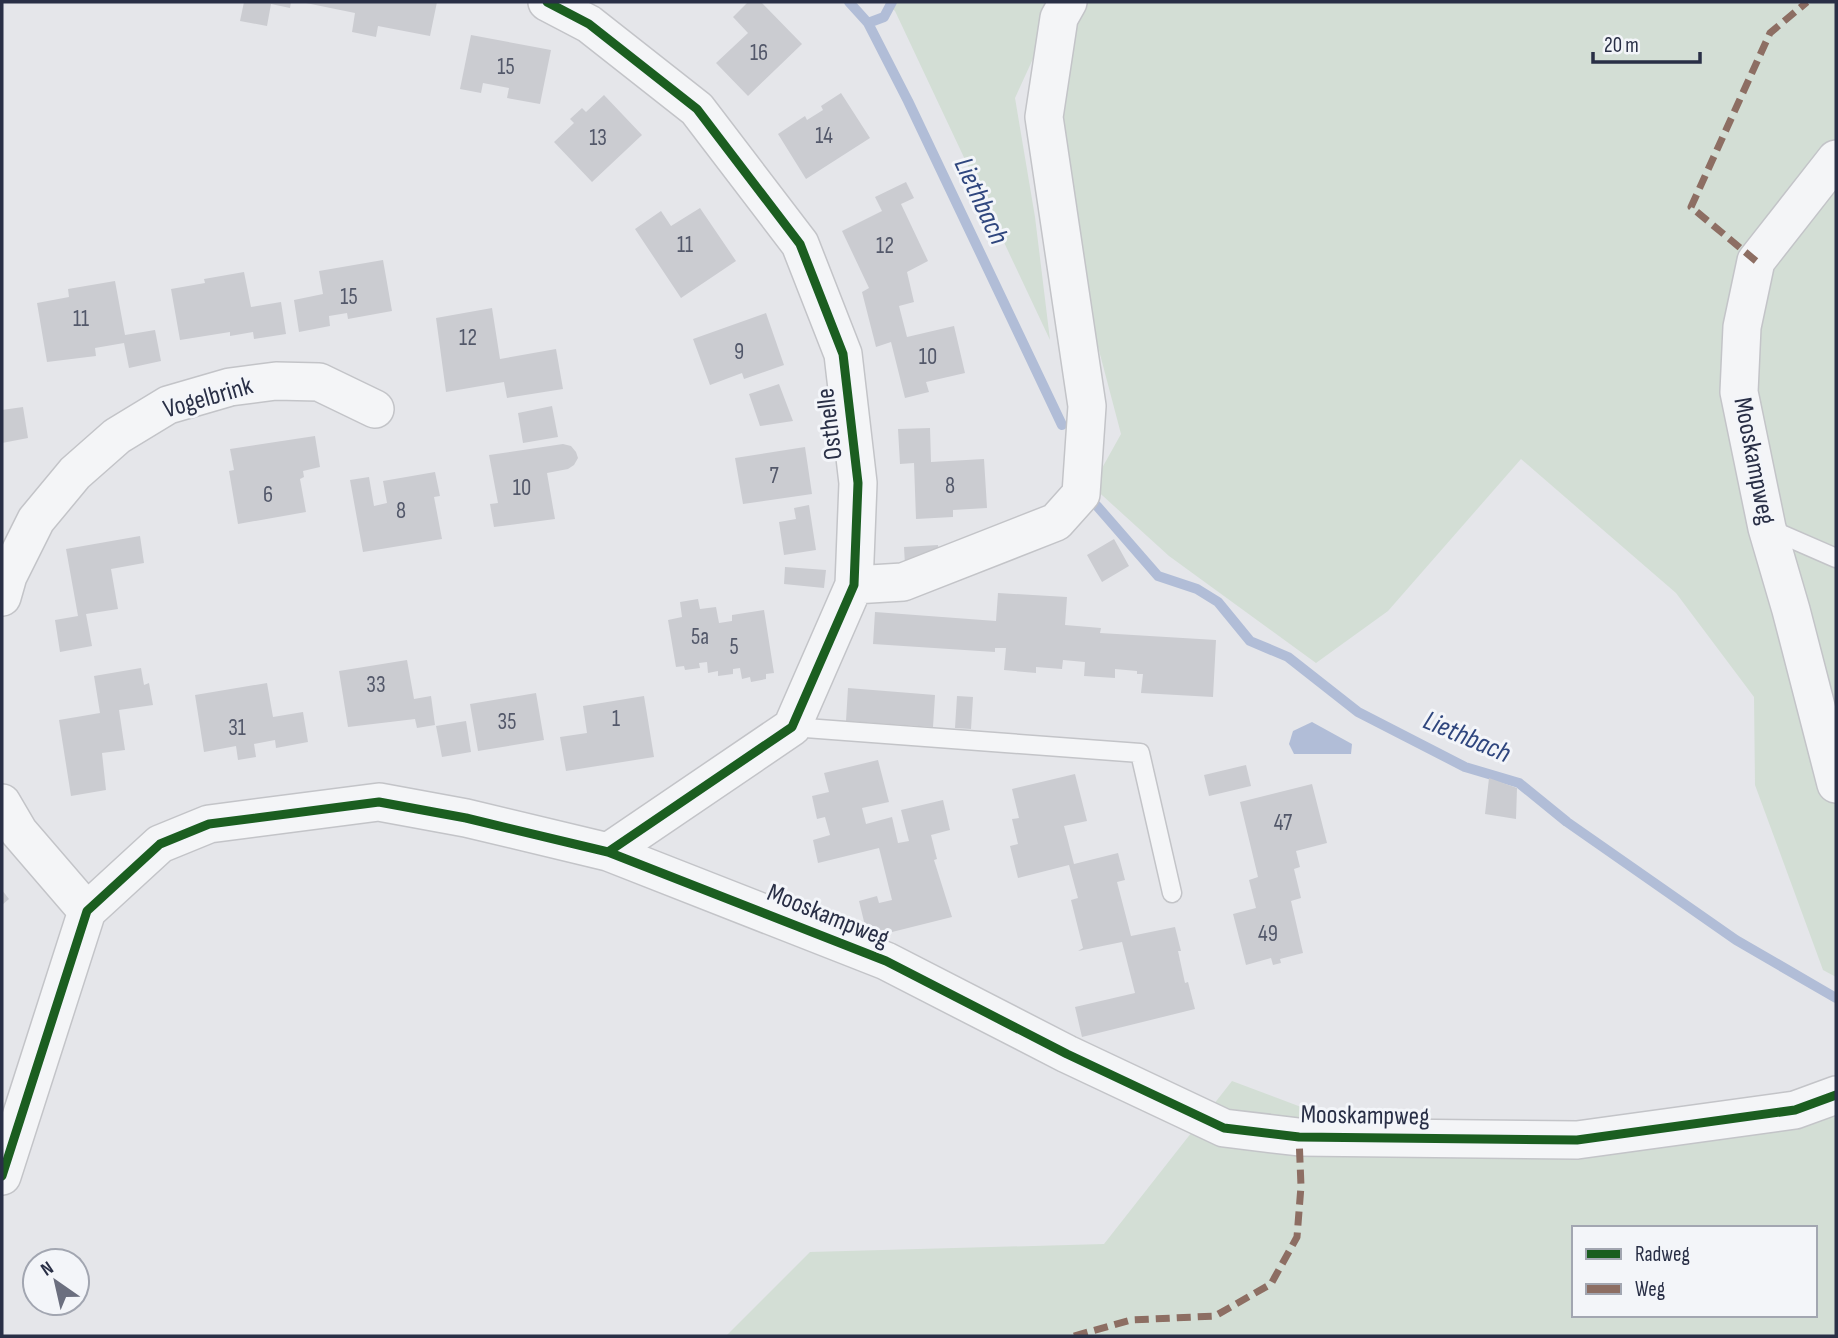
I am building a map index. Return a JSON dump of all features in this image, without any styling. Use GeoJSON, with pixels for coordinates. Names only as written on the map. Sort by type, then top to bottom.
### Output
{"type":"FeatureCollection","features":[{"type":"Feature","properties":{"kind":"street","name":"Osthelle"},"geometry":{"type":"LineString","coordinates":[[547,2],[589,24],[697,109],[800,244],[843,354],[858,483],[853,585],[792,727]]}},
{"type":"Feature","properties":{"kind":"street"},"geometry":{"type":"LineString","coordinates":[[853,585],[903,582],[1056,522],[1081,494],[1087,406],[1044,117],[1059,18],[1068,2]]}},
{"type":"Feature","properties":{"kind":"street","name":"Mooskampweg"},"geometry":{"type":"LineString","coordinates":[[1836,159],[1756,261],[1742,327],[1739,392],[1766,528],[1791,610],[1836,784]]}},
{"type":"Feature","properties":{"kind":"street","name":"Vogelbrink"},"geometry":{"type":"LineString","coordinates":[[2,597],[8,576],[36,520],[75,473],[117,436],[168,404],[230,387],[276,381],[318,382],[375,408]]}},
{"type":"Feature","properties":{"kind":"street"},"geometry":{"type":"LineString","coordinates":[[608,852],[792,727]]}},
{"type":"Feature","properties":{"kind":"street","name":"Mooskampweg"},"geometry":{"type":"LineString","coordinates":[[2,1176],[87,911],[160,844],[209,824],[379,802],[466,818],[608,852],[886,961],[1067,1054],[1224,1128],[1299,1137],[1577,1140],[1795,1110],[1836,1095]]}},
{"type":"Feature","properties":{"kind":"street"},"geometry":{"type":"LineString","coordinates":[[2,803],[19,832],[87,911]]}},
{"type":"Feature","properties":{"kind":"lane"},"geometry":{"type":"LineString","coordinates":[[1766,528],[1836,558]]}},
{"type":"Feature","properties":{"kind":"lane"},"geometry":{"type":"LineString","coordinates":[[792,727],[1140,753],[1172,893]]}},
{"type":"Feature","properties":{"kind":"shaded area"},"geometry":{"type":"Polygon","coordinates":[[[885,2],[1059,2],[1015,98],[1035,217],[1050,340],[895,11],[885,2]]]}},
{"type":"Feature","properties":{"kind":"shaded area"},"geometry":{"type":"Polygon","coordinates":[[[1080,2],[1836,2],[1836,977],[1823,970],[1755,785],[1754,697],[1676,593],[1521,459],[1388,611],[1316,663],[1169,556],[1092,486],[1121,434],[1076,263],[1053,117],[1080,2]]]}},
{"type":"Feature","properties":{"kind":"shaded area"},"geometry":{"type":"Polygon","coordinates":[[[1232,1081],[1354,1127],[1581,1149],[1836,1107],[1836,1336],[726,1336],[810,1252],[1104,1244],[1232,1081]]]}},
{"type":"Feature","properties":{"kind":"water"},"geometry":{"type":"Polygon","coordinates":[[[1312,722],[1352,744],[1351,754],[1294,754],[1289,744],[1293,731],[1312,722]]]}},
{"type":"Feature","properties":{"kind":"building"},"geometry":{"type":"Polygon","coordinates":[[[244,2],[291,2],[290,8],[271,4],[267,26],[240,21],[244,2]]]}},
{"type":"Feature","properties":{"kind":"building"},"geometry":{"type":"Polygon","coordinates":[[[301,2],[437,2],[430,36],[378,26],[376,37],[352,32],[355,13],[301,2]]]}},
{"type":"Feature","properties":{"kind":"building"},"geometry":{"type":"Polygon","coordinates":[[[748,2],[761,2],[802,44],[748,96],[716,63],[748,33],[733,17],[748,2]]]}},
{"type":"Feature","properties":{"kind":"building"},"geometry":{"type":"Polygon","coordinates":[[[471,35],[551,50],[540,104],[507,98],[509,88],[483,83],[481,93],[460,89],[471,35]]]}},
{"type":"Feature","properties":{"kind":"building"},"geometry":{"type":"Polygon","coordinates":[[[841,93],[870,138],[806,179],[778,134],[805,116],[807,120],[823,110],[821,106],[841,93]]]}},
{"type":"Feature","properties":{"kind":"building"},"geometry":{"type":"Polygon","coordinates":[[[604,95],[642,135],[592,182],[554,142],[574,123],[570,119],[582,108],[586,112],[604,95]]]}},
{"type":"Feature","properties":{"kind":"building"},"geometry":{"type":"Polygon","coordinates":[[[906,182],[914,198],[901,204],[928,261],[907,272],[914,302],[899,306],[907,337],[954,326],[965,373],[926,382],[929,392],[905,398],[891,342],[876,347],[862,292],[869,288],[842,231],[882,211],[875,197],[906,182]]]}},
{"type":"Feature","properties":{"kind":"building"},"geometry":{"type":"Polygon","coordinates":[[[700,208],[736,261],[681,298],[635,229],[661,211],[671,226],[700,208]]]}},
{"type":"Feature","properties":{"kind":"building"},"geometry":{"type":"Polygon","coordinates":[[[383,260],[392,311],[348,319],[347,313],[329,316],[330,326],[299,332],[294,300],[323,294],[319,271],[383,260]]]}},
{"type":"Feature","properties":{"kind":"building"},"geometry":{"type":"Polygon","coordinates":[[[244,272],[251,307],[281,302],[286,334],[254,339],[253,332],[230,336],[230,332],[180,340],[171,289],[205,283],[204,279],[244,272]]]}},
{"type":"Feature","properties":{"kind":"building"},"geometry":{"type":"Polygon","coordinates":[[[115,281],[125,335],[155,330],[161,361],[129,368],[124,343],[95,348],[96,356],[47,362],[37,303],[69,297],[68,289],[115,281]]]}},
{"type":"Feature","properties":{"kind":"building"},"geometry":{"type":"Polygon","coordinates":[[[492,308],[500,359],[556,349],[563,389],[507,398],[504,382],[446,392],[436,318],[492,308]]]}},
{"type":"Feature","properties":{"kind":"building"},"geometry":{"type":"Polygon","coordinates":[[[766,313],[784,365],[744,379],[742,373],[710,385],[693,339],[766,313]]]}},
{"type":"Feature","properties":{"kind":"building"},"geometry":{"type":"Polygon","coordinates":[[[779,384],[793,421],[760,426],[749,394],[779,384]]]}},
{"type":"Feature","properties":{"kind":"building"},"geometry":{"type":"Polygon","coordinates":[[[552,406],[558,437],[523,443],[518,413],[552,406]]]}},
{"type":"Feature","properties":{"kind":"building"},"geometry":{"type":"Polygon","coordinates":[[[23,407],[28,438],[2,443],[2,410],[23,407]]]}},
{"type":"Feature","properties":{"kind":"building"},"geometry":{"type":"Polygon","coordinates":[[[930,428],[931,462],[984,459],[987,508],[953,510],[953,517],[916,519],[914,463],[900,464],[898,429],[930,428]]]}},
{"type":"Feature","properties":{"kind":"building"},"geometry":{"type":"Polygon","coordinates":[[[315,436],[320,467],[303,471],[304,477],[300,479],[306,512],[238,524],[229,471],[234,470],[230,449],[315,436]]]}},
{"type":"Feature","properties":{"kind":"building"},"geometry":{"type":"Polygon","coordinates":[[[563,444],[571,446],[578,458],[568,469],[547,473],[555,519],[494,527],[490,504],[498,503],[489,455],[563,444]]]}},
{"type":"Feature","properties":{"kind":"building"},"geometry":{"type":"Polygon","coordinates":[[[805,447],[812,494],[743,504],[735,458],[805,447]]]}},
{"type":"Feature","properties":{"kind":"building"},"geometry":{"type":"Polygon","coordinates":[[[435,472],[440,496],[434,497],[442,539],[363,552],[350,480],[369,477],[374,506],[387,503],[383,481],[435,472]]]}},
{"type":"Feature","properties":{"kind":"building"},"geometry":{"type":"Polygon","coordinates":[[[809,505],[816,550],[784,555],[779,522],[796,519],[794,508],[809,505]]]}},
{"type":"Feature","properties":{"kind":"building"},"geometry":{"type":"Polygon","coordinates":[[[140,536],[144,563],[111,569],[118,609],[86,614],[92,646],[60,652],[55,620],[78,616],[66,549],[140,536]]]}},
{"type":"Feature","properties":{"kind":"building"},"geometry":{"type":"Polygon","coordinates":[[[1114,539],[1129,566],[1102,582],[1087,555],[1114,539]]]}},
{"type":"Feature","properties":{"kind":"building"},"geometry":{"type":"Polygon","coordinates":[[[938,545],[939,563],[905,565],[904,547],[938,545]]]}},
{"type":"Feature","properties":{"kind":"building"},"geometry":{"type":"Polygon","coordinates":[[[785,567],[826,570],[824,588],[784,584],[785,567]]]}},
{"type":"Feature","properties":{"kind":"building"},"geometry":{"type":"Polygon","coordinates":[[[998,593],[1067,597],[1065,625],[1101,628],[1100,633],[1216,640],[1213,697],[1141,693],[1143,674],[1115,669],[1115,678],[1084,676],[1085,662],[1063,660],[1062,669],[1036,667],[1036,673],[1004,670],[1006,648],[995,648],[995,652],[873,644],[875,612],[996,621],[998,593]]]}},
{"type":"Feature","properties":{"kind":"building"},"geometry":{"type":"Polygon","coordinates":[[[698,599],[700,609],[716,607],[719,623],[732,621],[732,615],[764,610],[774,673],[766,674],[766,679],[751,682],[750,677],[742,679],[740,668],[733,669],[733,674],[718,676],[718,671],[708,673],[707,662],[699,663],[700,668],[685,670],[684,666],[676,667],[668,620],[682,617],[680,602],[698,599]]]}},
{"type":"Feature","properties":{"kind":"building"},"geometry":{"type":"Polygon","coordinates":[[[407,660],[414,699],[431,696],[435,725],[417,728],[415,719],[348,727],[339,671],[407,660]]]}},
{"type":"Feature","properties":{"kind":"building"},"geometry":{"type":"Polygon","coordinates":[[[141,668],[144,685],[149,683],[153,705],[119,710],[125,750],[102,753],[106,790],[71,796],[59,720],[100,713],[94,676],[141,668]]]}},
{"type":"Feature","properties":{"kind":"building"},"geometry":{"type":"Polygon","coordinates":[[[267,683],[273,717],[303,712],[308,742],[276,748],[275,740],[254,744],[256,757],[238,760],[236,746],[204,752],[195,695],[267,683]]]}},
{"type":"Feature","properties":{"kind":"building"},"geometry":{"type":"Polygon","coordinates":[[[848,688],[935,695],[933,727],[846,721],[848,688]]]}},
{"type":"Feature","properties":{"kind":"building"},"geometry":{"type":"Polygon","coordinates":[[[536,693],[544,740],[478,751],[470,704],[536,693]]]}},
{"type":"Feature","properties":{"kind":"building"},"geometry":{"type":"Polygon","coordinates":[[[644,696],[654,757],[566,771],[560,737],[587,733],[583,706],[644,696]]]}},
{"type":"Feature","properties":{"kind":"building"},"geometry":{"type":"Polygon","coordinates":[[[957,696],[973,697],[971,729],[955,728],[957,696]]]}},
{"type":"Feature","properties":{"kind":"building"},"geometry":{"type":"Polygon","coordinates":[[[466,721],[471,752],[442,757],[436,726],[466,721]]]}},
{"type":"Feature","properties":{"kind":"building"},"geometry":{"type":"Polygon","coordinates":[[[878,760],[889,802],[862,808],[866,824],[892,817],[898,843],[909,841],[901,810],[943,800],[950,830],[931,835],[937,859],[934,860],[952,917],[868,938],[859,901],[877,896],[879,903],[892,900],[879,848],[818,863],[813,840],[830,835],[825,817],[817,819],[812,796],[829,792],[824,773],[878,760]]]}},
{"type":"Feature","properties":{"kind":"building"},"geometry":{"type":"Polygon","coordinates":[[[1246,765],[1251,786],[1209,796],[1204,775],[1246,765]]]}},
{"type":"Feature","properties":{"kind":"building"},"geometry":{"type":"Polygon","coordinates":[[[1075,774],[1087,821],[1064,826],[1074,864],[1118,853],[1125,880],[1117,882],[1131,936],[1175,927],[1185,983],[1188,982],[1195,1009],[1082,1037],[1075,1007],[1135,993],[1122,942],[1078,951],[1083,948],[1071,900],[1078,898],[1069,865],[1018,878],[1010,846],[1018,844],[1012,819],[1019,818],[1012,789],[1075,774]]]}},
{"type":"Feature","properties":{"kind":"building"},"geometry":{"type":"Polygon","coordinates":[[[1489,778],[1517,788],[1516,819],[1485,814],[1489,778]]]}},
{"type":"Feature","properties":{"kind":"building"},"geometry":{"type":"Polygon","coordinates":[[[1312,784],[1327,843],[1296,851],[1300,867],[1294,869],[1301,898],[1291,901],[1303,953],[1280,959],[1281,963],[1273,965],[1271,958],[1246,965],[1233,914],[1256,908],[1249,880],[1258,877],[1240,802],[1312,784]]]}},
{"type":"Feature","properties":{"kind":"building"},"geometry":{"type":"Polygon","coordinates":[[[2,890],[9,899],[2,905],[2,890]]]}},
{"type":"Feature","properties":{"kind":"waterway","name":"Liethbach"},"geometry":{"type":"LineString","coordinates":[[849,2],[868,23],[908,101],[1062,425]]}},
{"type":"Feature","properties":{"kind":"waterway"},"geometry":{"type":"LineString","coordinates":[[868,23],[884,17],[892,2]]}},
{"type":"Feature","properties":{"kind":"waterway","name":"Liethbach"},"geometry":{"type":"LineString","coordinates":[[1097,506],[1158,576],[1197,589],[1218,602],[1250,641],[1288,657],[1358,712],[1465,767],[1519,783],[1567,822],[1736,940],[1836,998]]}},
{"type":"Feature","properties":{"kind":"marked path"},"geometry":{"type":"LineString","coordinates":[[1756,261],[1691,207],[1770,33],[1807,2]]}},
{"type":"Feature","properties":{"kind":"marked path"},"geometry":{"type":"LineString","coordinates":[[1074,1336],[1131,1320],[1215,1316],[1271,1284],[1297,1237],[1301,1186],[1299,1137]]}},
{"type":"Feature","properties":{"kind":"cycle path"},"geometry":{"type":"LineString","coordinates":[[547,2],[589,24],[697,109],[800,244],[843,354],[858,483],[854,585],[792,727],[608,852]]}},
{"type":"Feature","properties":{"kind":"cycle path"},"geometry":{"type":"LineString","coordinates":[[2,1176],[87,911],[160,844],[209,824],[379,802],[466,818],[608,852],[886,961],[1067,1054],[1224,1128],[1299,1137],[1577,1140],[1795,1110],[1836,1095]]}}]}
